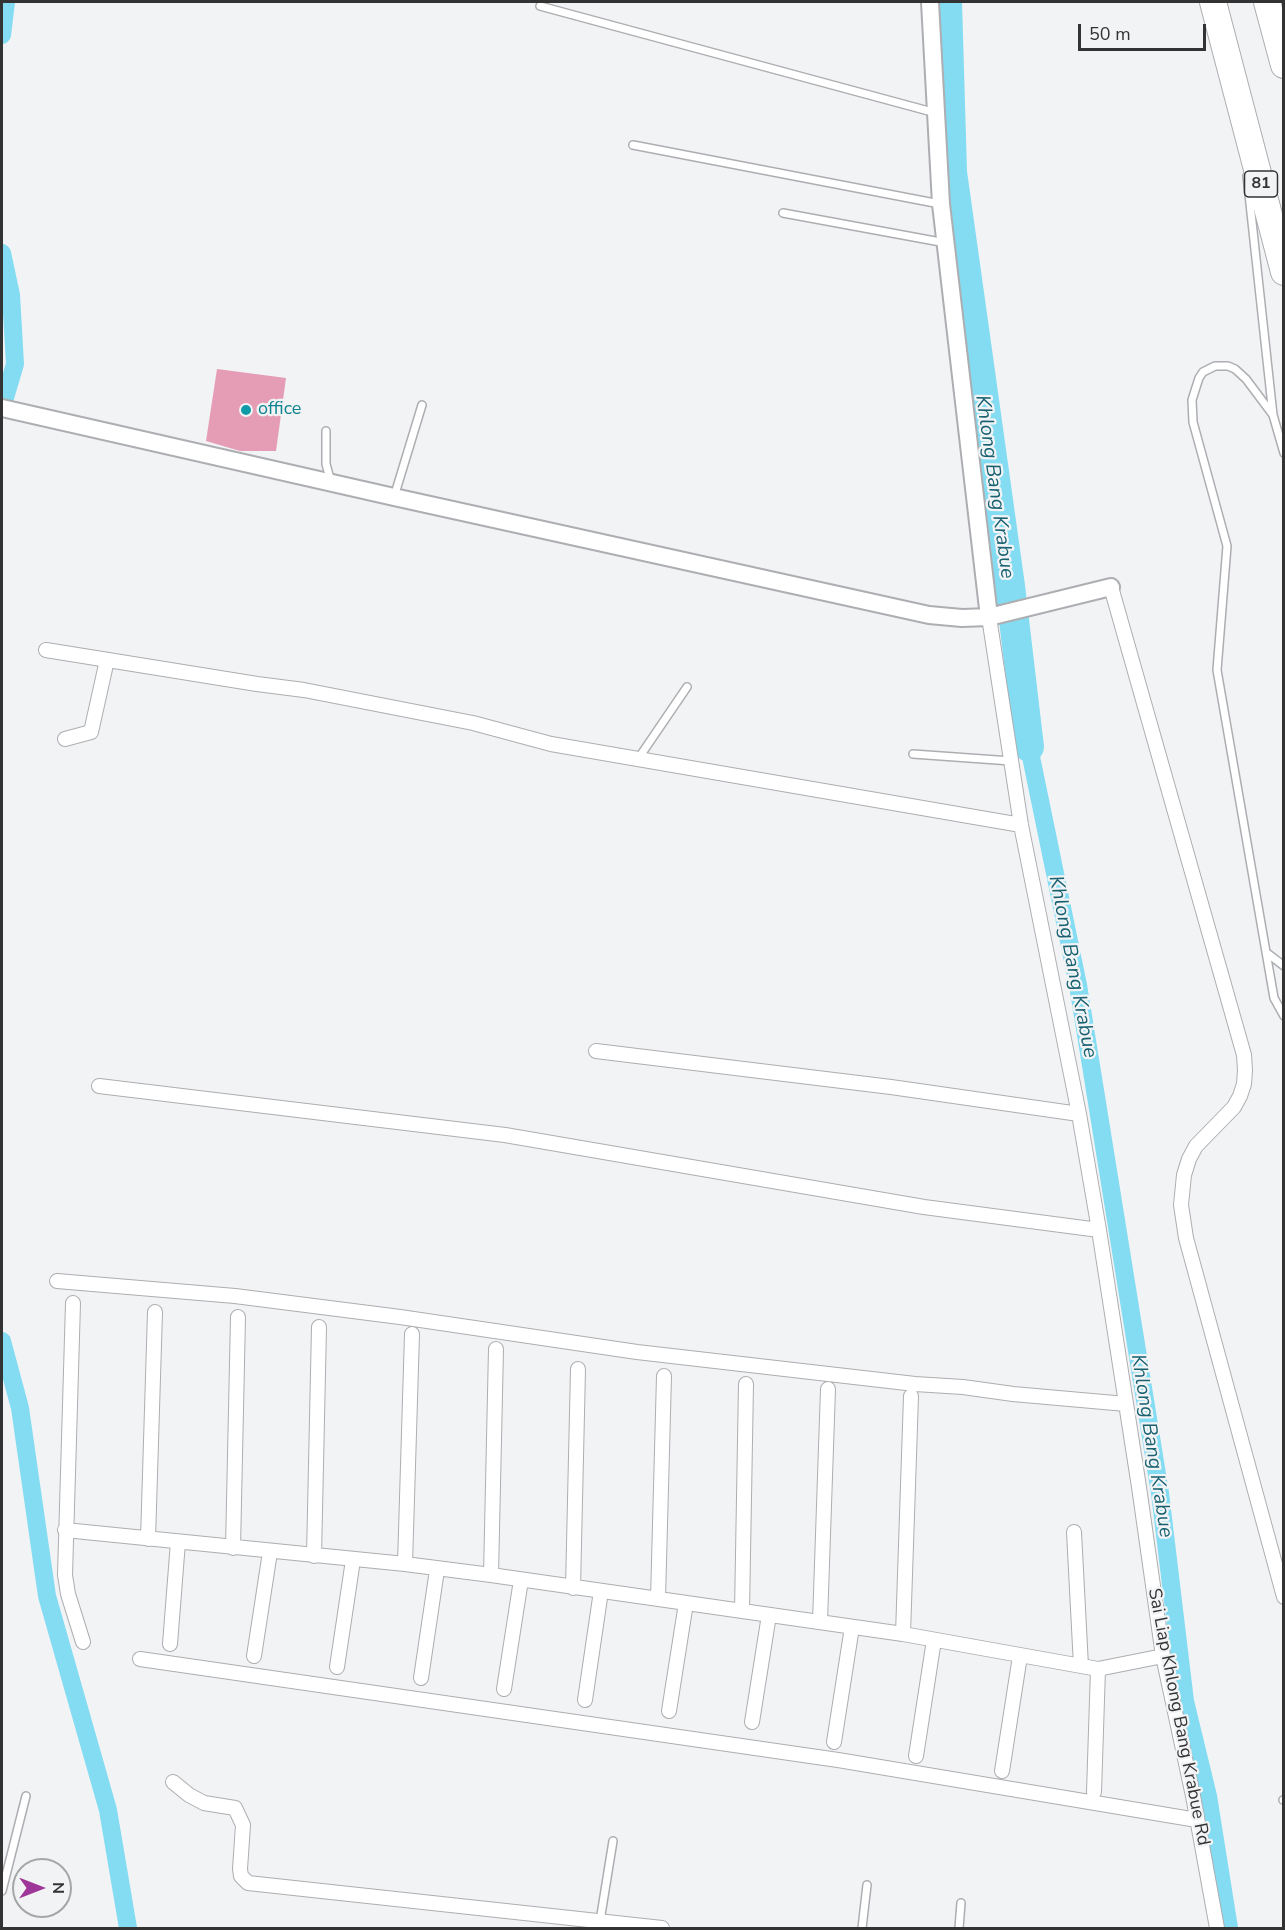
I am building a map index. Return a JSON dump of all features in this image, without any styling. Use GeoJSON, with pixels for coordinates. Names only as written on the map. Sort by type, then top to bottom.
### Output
{"type":"FeatureCollection","features":[{"type":"Feature","properties":{"kind":"highway","name":"81"},"geometry":{"type":"LineString","coordinates":[[1213,2],[1284,272]]}},
{"type":"Feature","properties":{"kind":"highway"},"geometry":{"type":"LineString","coordinates":[[1267,2],[1284,65]]}},
{"type":"Feature","properties":{"kind":"street"},"geometry":{"type":"LineString","coordinates":[[930,2],[941,204],[989,618]]}},
{"type":"Feature","properties":{"kind":"street"},"geometry":{"type":"LineString","coordinates":[[2,408],[929,615],[989,618],[1111,587],[1244,1054],[1244,1084],[1234,1107],[1196,1146],[1189,1160],[1181,1189],[1182,1213],[1186,1238],[1284,1597]]}},
{"type":"Feature","properties":{"kind":"street","name":"Sai Liap Khlong Bang Krabue Rd"},"geometry":{"type":"LineString","coordinates":[[989,618],[1021,825],[1079,1114],[1099,1230],[1163,1656],[1217,1929]]}},
{"type":"Feature","properties":{"kind":"street"},"geometry":{"type":"LineString","coordinates":[[46,650],[304,690],[473,723],[551,744],[1021,825]]}},
{"type":"Feature","properties":{"kind":"street"},"geometry":{"type":"LineString","coordinates":[[65,739],[91,732],[107,660]]}},
{"type":"Feature","properties":{"kind":"street"},"geometry":{"type":"LineString","coordinates":[[596,1051],[868,1084],[1079,1114]]}},
{"type":"Feature","properties":{"kind":"street"},"geometry":{"type":"LineString","coordinates":[[99,1086],[505,1135],[924,1207],[1099,1230]]}},
{"type":"Feature","properties":{"kind":"street"},"geometry":{"type":"LineString","coordinates":[[57,1281],[235,1296],[400,1317],[637,1352],[915,1384],[1126,1404]]}},
{"type":"Feature","properties":{"kind":"street"},"geometry":{"type":"LineString","coordinates":[[73,1302],[65,1575],[82,1642]]}},
{"type":"Feature","properties":{"kind":"street"},"geometry":{"type":"LineString","coordinates":[[148,1539],[155,1312]]}},
{"type":"Feature","properties":{"kind":"street"},"geometry":{"type":"LineString","coordinates":[[233,1548],[238,1317]]}},
{"type":"Feature","properties":{"kind":"street"},"geometry":{"type":"LineString","coordinates":[[314,1556],[319,1327]]}},
{"type":"Feature","properties":{"kind":"street"},"geometry":{"type":"LineString","coordinates":[[405,1564],[412,1334]]}},
{"type":"Feature","properties":{"kind":"street"},"geometry":{"type":"LineString","coordinates":[[491,1575],[496,1349]]}},
{"type":"Feature","properties":{"kind":"street"},"geometry":{"type":"LineString","coordinates":[[573,1588],[578,1369]]}},
{"type":"Feature","properties":{"kind":"street"},"geometry":{"type":"LineString","coordinates":[[658,1599],[664,1376]]}},
{"type":"Feature","properties":{"kind":"street"},"geometry":{"type":"LineString","coordinates":[[742,1611],[746,1384]]}},
{"type":"Feature","properties":{"kind":"street"},"geometry":{"type":"LineString","coordinates":[[820,1623],[828,1389]]}},
{"type":"Feature","properties":{"kind":"street"},"geometry":{"type":"LineString","coordinates":[[903,1634],[911,1396]]}},
{"type":"Feature","properties":{"kind":"street"},"geometry":{"type":"LineString","coordinates":[[65,1530],[405,1564],[437,1570],[491,1575],[903,1634],[1098,1669],[1163,1656]]}},
{"type":"Feature","properties":{"kind":"street"},"geometry":{"type":"LineString","coordinates":[[1074,1532],[1081,1666]]}},
{"type":"Feature","properties":{"kind":"street"},"geometry":{"type":"LineString","coordinates":[[170,1644],[178,1542]]}},
{"type":"Feature","properties":{"kind":"street"},"geometry":{"type":"LineString","coordinates":[[254,1656],[270,1552]]}},
{"type":"Feature","properties":{"kind":"street"},"geometry":{"type":"LineString","coordinates":[[337,1667],[353,1560]]}},
{"type":"Feature","properties":{"kind":"street"},"geometry":{"type":"LineString","coordinates":[[420,1678],[437,1570]]}},
{"type":"Feature","properties":{"kind":"street"},"geometry":{"type":"LineString","coordinates":[[504,1689],[520,1580]]}},
{"type":"Feature","properties":{"kind":"street"},"geometry":{"type":"LineString","coordinates":[[585,1700],[601,1591]]}},
{"type":"Feature","properties":{"kind":"street"},"geometry":{"type":"LineString","coordinates":[[669,1711],[686,1603]]}},
{"type":"Feature","properties":{"kind":"street"},"geometry":{"type":"LineString","coordinates":[[752,1722],[769,1615]]}},
{"type":"Feature","properties":{"kind":"street"},"geometry":{"type":"LineString","coordinates":[[834,1742],[852,1627]]}},
{"type":"Feature","properties":{"kind":"street"},"geometry":{"type":"LineString","coordinates":[[916,1756],[934,1640]]}},
{"type":"Feature","properties":{"kind":"street"},"geometry":{"type":"LineString","coordinates":[[1002,1771],[1020,1656]]}},
{"type":"Feature","properties":{"kind":"street"},"geometry":{"type":"LineString","coordinates":[[140,1659],[838,1760],[1197,1820]]}},
{"type":"Feature","properties":{"kind":"street"},"geometry":{"type":"LineString","coordinates":[[1094,1792],[1098,1669]]}},
{"type":"Feature","properties":{"kind":"street"},"geometry":{"type":"LineString","coordinates":[[173,1782],[204,1803],[235,1808],[243,1825],[241,1876],[248,1883],[662,1929]]}},
{"type":"Feature","properties":{"kind":"lane"},"geometry":{"type":"LineString","coordinates":[[540,6],[936,113]]}},
{"type":"Feature","properties":{"kind":"lane"},"geometry":{"type":"LineString","coordinates":[[1238,96],[1244,155]]}},
{"type":"Feature","properties":{"kind":"lane"},"geometry":{"type":"LineString","coordinates":[[633,145],[941,204]]}},
{"type":"Feature","properties":{"kind":"lane"},"geometry":{"type":"LineString","coordinates":[[1246,167],[1273,415],[1284,453]]}},
{"type":"Feature","properties":{"kind":"lane"},"geometry":{"type":"LineString","coordinates":[[783,213],[946,243]]}},
{"type":"Feature","properties":{"kind":"lane"},"geometry":{"type":"LineString","coordinates":[[1273,415],[1246,379],[1228,366],[1209,368],[1203,372],[1196,384],[1192,400],[1193,422],[1227,546],[1217,670],[1274,998],[1284,1016]]}},
{"type":"Feature","properties":{"kind":"lane"},"geometry":{"type":"LineString","coordinates":[[394,497],[422,405]]}},
{"type":"Feature","properties":{"kind":"lane"},"geometry":{"type":"LineString","coordinates":[[326,431],[326,464],[332,483]]}},
{"type":"Feature","properties":{"kind":"lane"},"geometry":{"type":"LineString","coordinates":[[638,759],[687,687]]}},
{"type":"Feature","properties":{"kind":"lane"},"geometry":{"type":"LineString","coordinates":[[913,754],[1011,761]]}},
{"type":"Feature","properties":{"kind":"lane"},"geometry":{"type":"LineString","coordinates":[[1267,953],[1284,966]]}},
{"type":"Feature","properties":{"kind":"lane"},"geometry":{"type":"LineString","coordinates":[[2,1891],[26,1796]]}},
{"type":"Feature","properties":{"kind":"lane"},"geometry":{"type":"LineString","coordinates":[[600,1921],[614,1841]]}},
{"type":"Feature","properties":{"kind":"lane"},"geometry":{"type":"LineString","coordinates":[[862,1929],[867,1886]]}},
{"type":"Feature","properties":{"kind":"lane"},"geometry":{"type":"LineString","coordinates":[[959,1929],[961,1903]]}},
{"type":"Feature","properties":{"kind":"building","name":"office"},"geometry":{"type":"Polygon","coordinates":[[[217,369],[286,378],[276,451],[240,451],[206,441],[217,369]]]}},
{"type":"Feature","properties":{"kind":"waterway"},"geometry":{"type":"LineString","coordinates":[[2,35],[6,2]]}},
{"type":"Feature","properties":{"kind":"waterway","name":"Khlong Bang Krabue"},"geometry":{"type":"LineString","coordinates":[[947,2],[952,172],[1010,586],[1029,747]]}},
{"type":"Feature","properties":{"kind":"waterway"},"geometry":{"type":"LineString","coordinates":[[2,253],[11,295],[15,364],[2,408]]}},
{"type":"Feature","properties":{"kind":"waterway","name":"Khlong Bang Krabue"},"geometry":{"type":"LineString","coordinates":[[1029,747],[1078,985],[1160,1493],[1185,1701],[1208,1796],[1229,1928]]}},
{"type":"Feature","properties":{"kind":"waterway"},"geometry":{"type":"LineString","coordinates":[[2,1341],[20,1408],[47,1596],[108,1810],[128,1928]]}},
{"type":"Feature","properties":{"kind":"place","name":"office"},"geometry":{"type":"Point","coordinates":[246,410]}}]}
